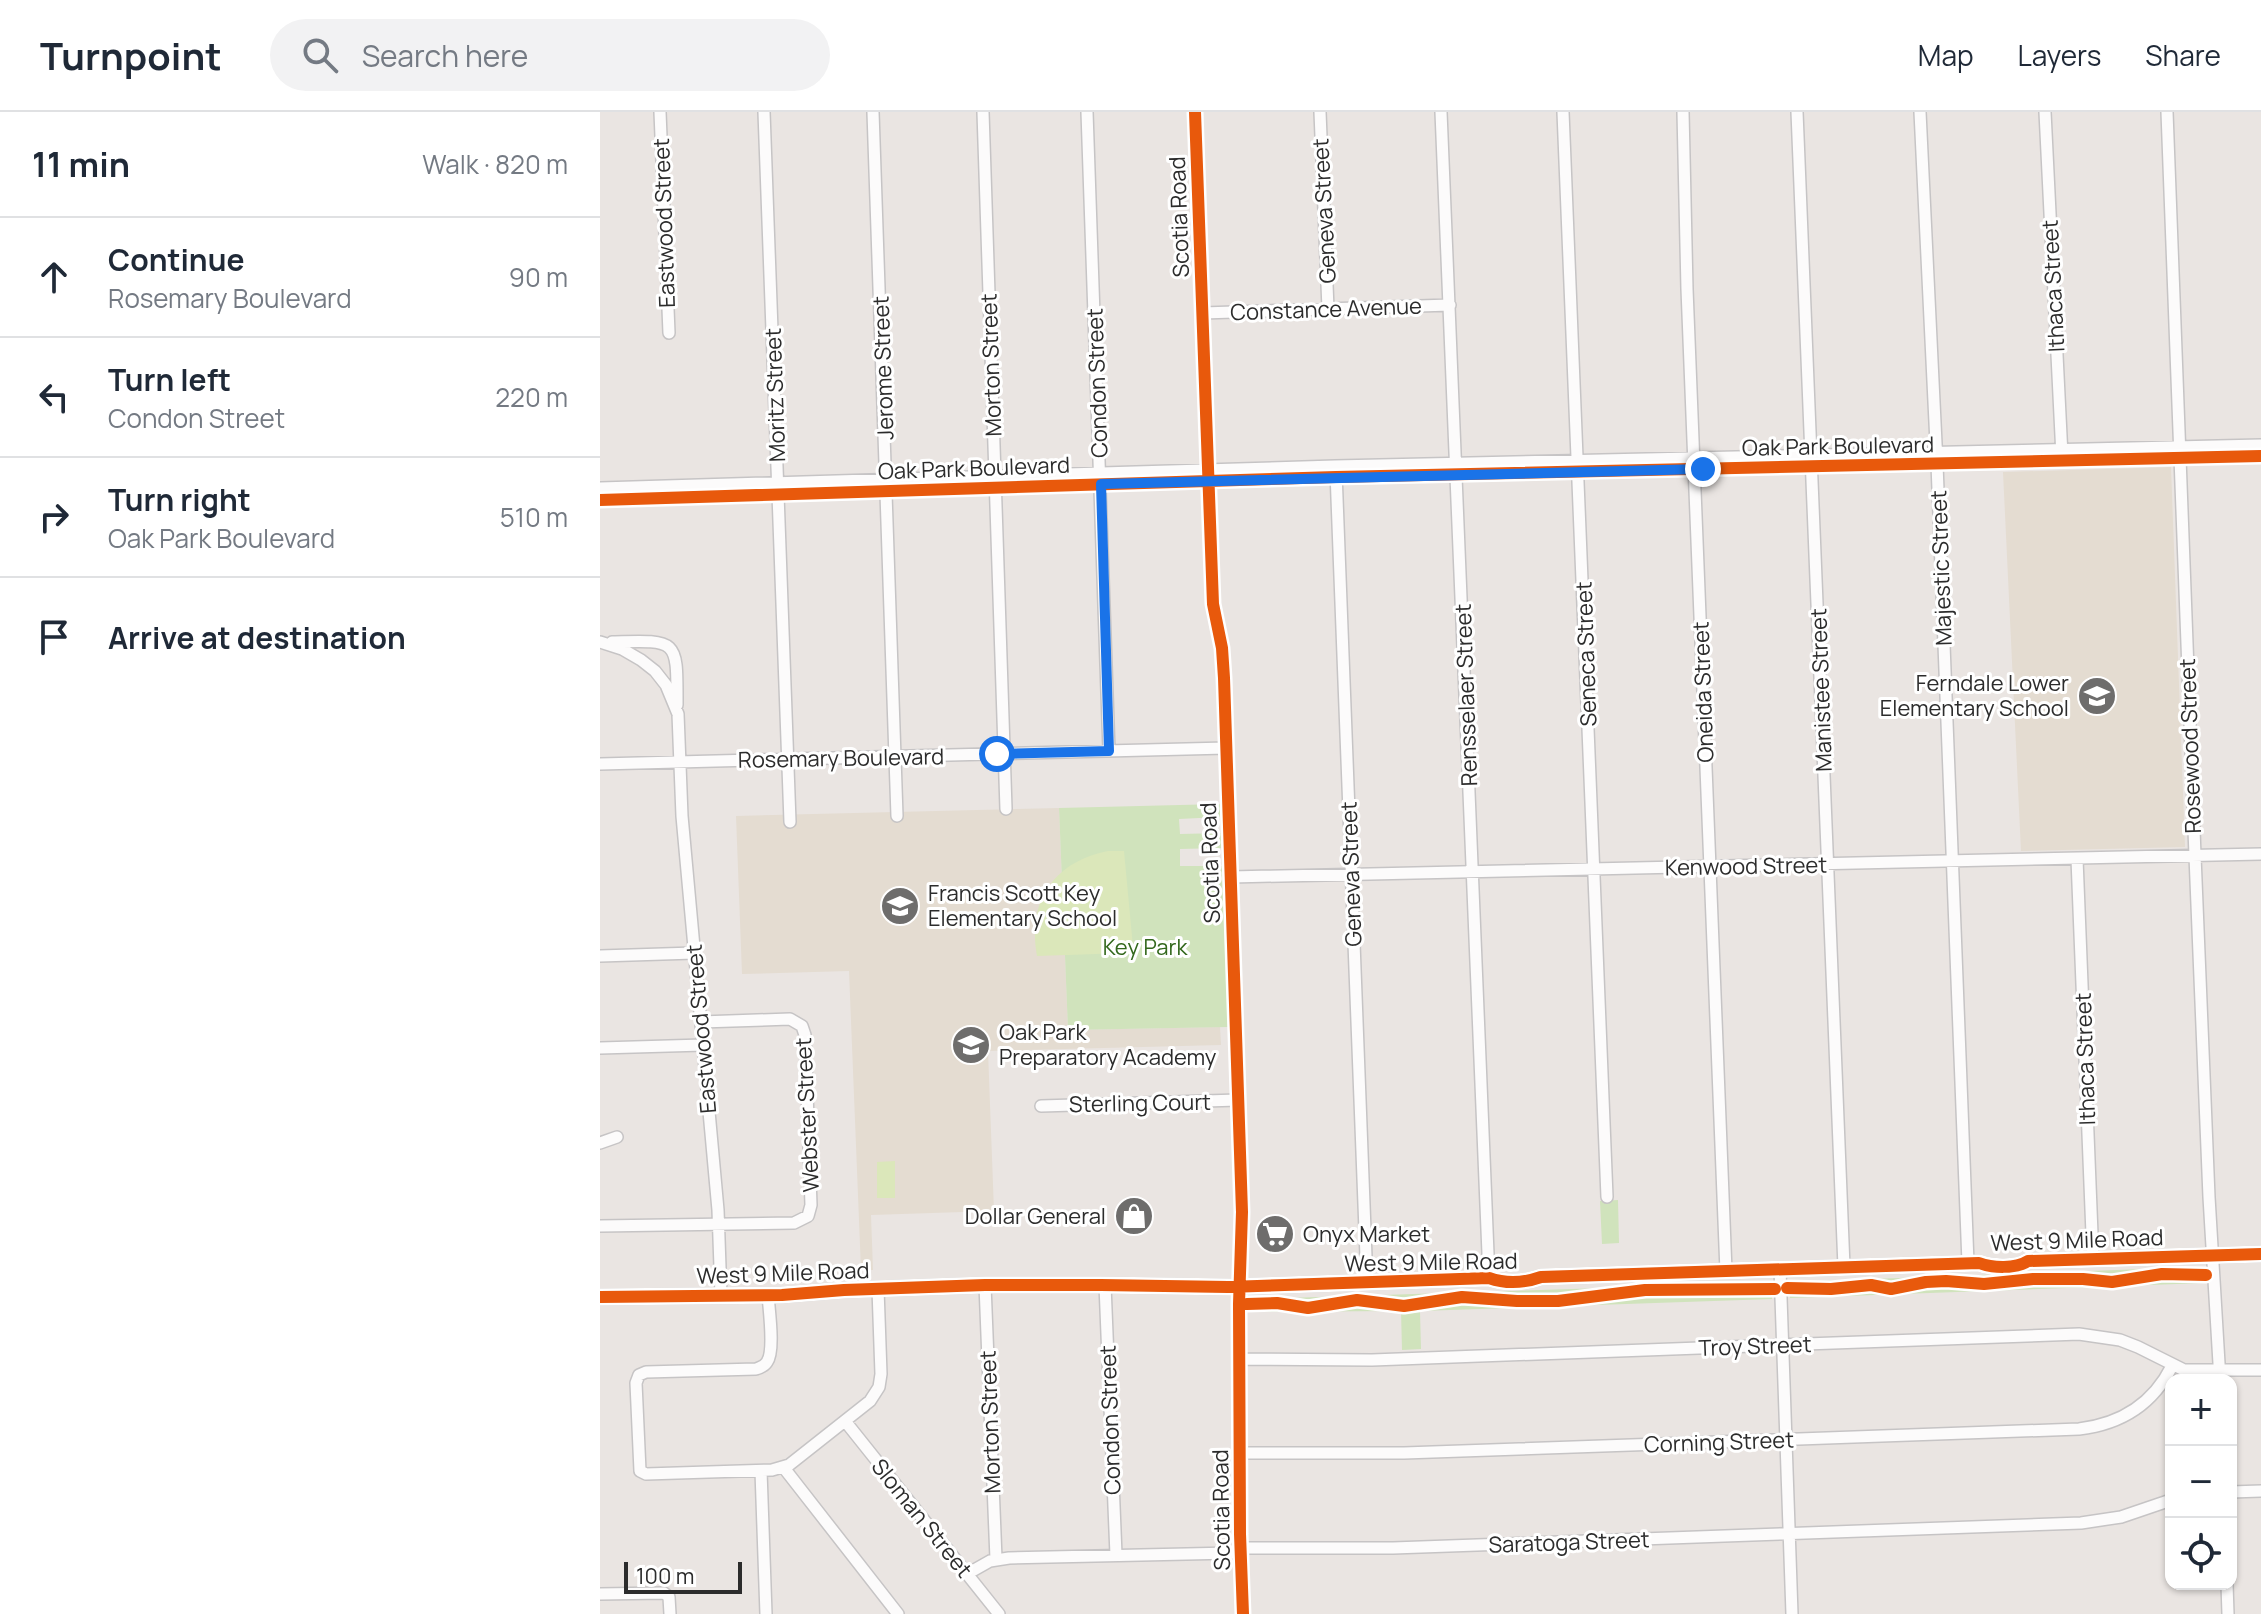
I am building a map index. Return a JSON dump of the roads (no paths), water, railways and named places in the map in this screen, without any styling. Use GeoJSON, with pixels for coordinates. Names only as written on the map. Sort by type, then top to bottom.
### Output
{"type":"FeatureCollection","features":[{"type":"Feature","properties":{"kind":"main road","name":"West 9 Mile Road"},"geometry":{"type":"LineString","coordinates":[[600,1297],[768,1295],[985,1285],[1240,1287],[1489,1278],[1507,1273],[1529,1273],[1541,1277],[1974,1263],[1986,1258],[2021,1258],[2028,1261],[2261,1254]]}},
{"type":"Feature","properties":{"kind":"street","name":"Eastwood Street"},"geometry":{"type":"LineString","coordinates":[[660,112],[669,333]]}},
{"type":"Feature","properties":{"kind":"street","name":"Moritz Street"},"geometry":{"type":"LineString","coordinates":[[764,112],[790,822]]}},
{"type":"Feature","properties":{"kind":"street","name":"Jerome Street"},"geometry":{"type":"LineString","coordinates":[[873,112],[897,816]]}},
{"type":"Feature","properties":{"kind":"street","name":"Morton Street"},"geometry":{"type":"LineString","coordinates":[[983,112],[1006,809]]}},
{"type":"Feature","properties":{"kind":"street","name":"Condon Street"},"geometry":{"type":"LineString","coordinates":[[1087,112],[1109,751]]}},
{"type":"Feature","properties":{"kind":"street","name":"Scotia Road"},"geometry":{"type":"LineString","coordinates":[[1195,112],[1213,604],[1223,655],[1231,877],[1242,1224],[1240,1550],[1243,1614]]}},
{"type":"Feature","properties":{"kind":"street","name":"Geneva Street"},"geometry":{"type":"LineString","coordinates":[[1320,112],[1328,309]]}},
{"type":"Feature","properties":{"kind":"street","name":"Rensselaer Street"},"geometry":{"type":"LineString","coordinates":[[1441,112],[1489,1278]]}},
{"type":"Feature","properties":{"kind":"street","name":"Seneca Street"},"geometry":{"type":"LineString","coordinates":[[1563,112],[1607,1197]]}},
{"type":"Feature","properties":{"kind":"street","name":"Oneida Street"},"geometry":{"type":"LineString","coordinates":[[1683,112],[1726,1271]]}},
{"type":"Feature","properties":{"kind":"street","name":"Manistee Street"},"geometry":{"type":"LineString","coordinates":[[1797,112],[1844,1267]]}},
{"type":"Feature","properties":{"kind":"street","name":"Majestic Street"},"geometry":{"type":"LineString","coordinates":[[1920,112],[1974,1263]]}},
{"type":"Feature","properties":{"kind":"street","name":"Ithaca Street"},"geometry":{"type":"LineString","coordinates":[[2045,112],[2062,455]]}},
{"type":"Feature","properties":{"kind":"street","name":"Rosewood Street"},"geometry":{"type":"LineString","coordinates":[[2167,112],[2195,856],[2220,1374]]}},
{"type":"Feature","properties":{"kind":"street","name":"Constance Avenue"},"geometry":{"type":"LineString","coordinates":[[1203,313],[1450,305]]}},
{"type":"Feature","properties":{"kind":"street","name":"Oak Park Boulevard"},"geometry":{"type":"LineString","coordinates":[[600,488],[778,488],[1336,471],[2179,452],[2261,445]]}},
{"type":"Feature","properties":{"kind":"street","name":"Oak Park Boulevard"},"geometry":{"type":"LineString","coordinates":[[2179,452],[2261,456]]}},
{"type":"Feature","properties":{"kind":"street","name":"Geneva Street"},"geometry":{"type":"LineString","coordinates":[[1336,471],[1367,1283]]}},
{"type":"Feature","properties":{"kind":"street","name":"Oak Park Boulevard"},"geometry":{"type":"LineString","coordinates":[[600,500],[778,488]]}},
{"type":"Feature","properties":{"kind":"street","name":"Eastwood Street"},"geometry":{"type":"LineString","coordinates":[[601,642],[660,642],[670,648],[677,662],[682,816],[718,1224],[721,1296]]}},
{"type":"Feature","properties":{"kind":"street"},"geometry":{"type":"LineString","coordinates":[[601,642],[632,654],[655,671],[666,685],[678,714]]}},
{"type":"Feature","properties":{"kind":"street","name":"Rosemary Boulevard"},"geometry":{"type":"LineString","coordinates":[[600,764],[1226,748]]}},
{"type":"Feature","properties":{"kind":"street","name":"Kenwood Street"},"geometry":{"type":"LineString","coordinates":[[1231,877],[2261,854]]}},
{"type":"Feature","properties":{"kind":"street","name":"Ithaca Street"},"geometry":{"type":"LineString","coordinates":[[2077,859],[2093,1259]]}},
{"type":"Feature","properties":{"kind":"street"},"geometry":{"type":"LineString","coordinates":[[600,956],[694,953]]}},
{"type":"Feature","properties":{"kind":"street","name":"Webster Street"},"geometry":{"type":"LineString","coordinates":[[701,1022],[790,1019],[802,1026],[805,1035],[811,1205],[808,1216],[794,1223],[718,1224]]}},
{"type":"Feature","properties":{"kind":"street"},"geometry":{"type":"LineString","coordinates":[[600,1048],[703,1045]]}},
{"type":"Feature","properties":{"kind":"street","name":"Sterling Court"},"geometry":{"type":"LineString","coordinates":[[1041,1106],[1238,1100]]}},
{"type":"Feature","properties":{"kind":"street"},"geometry":{"type":"LineString","coordinates":[[600,1143],[617,1137]]}},
{"type":"Feature","properties":{"kind":"street"},"geometry":{"type":"LineString","coordinates":[[600,1226],[718,1224]]}},
{"type":"Feature","properties":{"kind":"street"},"geometry":{"type":"LineString","coordinates":[[1780,1269],[1792,1614]]}},
{"type":"Feature","properties":{"kind":"street","name":"Morton Street"},"geometry":{"type":"LineString","coordinates":[[985,1285],[996,1559]]}},
{"type":"Feature","properties":{"kind":"street","name":"Condon Street"},"geometry":{"type":"LineString","coordinates":[[1105,1285],[1116,1555]]}},
{"type":"Feature","properties":{"kind":"street"},"geometry":{"type":"LineString","coordinates":[[768,1295],[771,1350],[769,1360],[761,1367],[646,1372],[639,1375],[636,1383],[640,1471],[646,1474],[784,1468],[870,1401],[879,1387],[878,1289]]}},
{"type":"Feature","properties":{"kind":"street","name":"Troy Street"},"geometry":{"type":"LineString","coordinates":[[1241,1359],[1372,1360],[2079,1334],[2120,1340],[2172,1366],[2208,1374]]}},
{"type":"Feature","properties":{"kind":"street","name":"Corning Street"},"geometry":{"type":"LineString","coordinates":[[1240,1453],[1404,1453],[2098,1427],[2127,1416],[2143,1404],[2161,1385],[2172,1366]]}},
{"type":"Feature","properties":{"kind":"street","name":"Troy Street"},"geometry":{"type":"LineString","coordinates":[[2234,1374],[2261,1370]]}},
{"type":"Feature","properties":{"kind":"street","name":"Sloman Street"},"geometry":{"type":"LineString","coordinates":[[845,1421],[999,1614]]}},
{"type":"Feature","properties":{"kind":"street"},"geometry":{"type":"LineString","coordinates":[[784,1468],[898,1614]]}},
{"type":"Feature","properties":{"kind":"street"},"geometry":{"type":"LineString","coordinates":[[761,1471],[766,1614]]}},
{"type":"Feature","properties":{"kind":"street"},"geometry":{"type":"LineString","coordinates":[[2237,1492],[2261,1491]]}},
{"type":"Feature","properties":{"kind":"street","name":"Saratoga Street"},"geometry":{"type":"LineString","coordinates":[[967,1574],[996,1559],[1232,1553],[1248,1548],[1393,1548],[2093,1522],[2121,1517],[2165,1502]]}},
{"type":"Feature","properties":{"kind":"street"},"geometry":{"type":"LineString","coordinates":[[2227,1590],[2228,1614]]}},
{"type":"Feature","properties":{"kind":"street"},"geometry":{"type":"LineString","coordinates":[[600,1594],[656,1592],[667,1595],[670,1614]]}},
{"type":"Feature","properties":{"kind":"place","name":"Ferndale Lower Elementary School"},"geometry":{"type":"Point","coordinates":[2097,696]}},
{"type":"Feature","properties":{"kind":"place","name":"Francis Scott Key Elementary School"},"geometry":{"type":"Point","coordinates":[900,906]}},
{"type":"Feature","properties":{"kind":"place","name":"Oak Park Preparatory Academy"},"geometry":{"type":"Point","coordinates":[971,1045]}},
{"type":"Feature","properties":{"kind":"place","name":"Dollar General"},"geometry":{"type":"Point","coordinates":[1134,1216]}},
{"type":"Feature","properties":{"kind":"place","name":"Onyx Market"},"geometry":{"type":"Point","coordinates":[1275,1234]}},
{"type":"Feature","properties":{"kind":"park label","name":"Key Park"},"geometry":{"type":"Point","coordinates":[1145,947]}}]}
